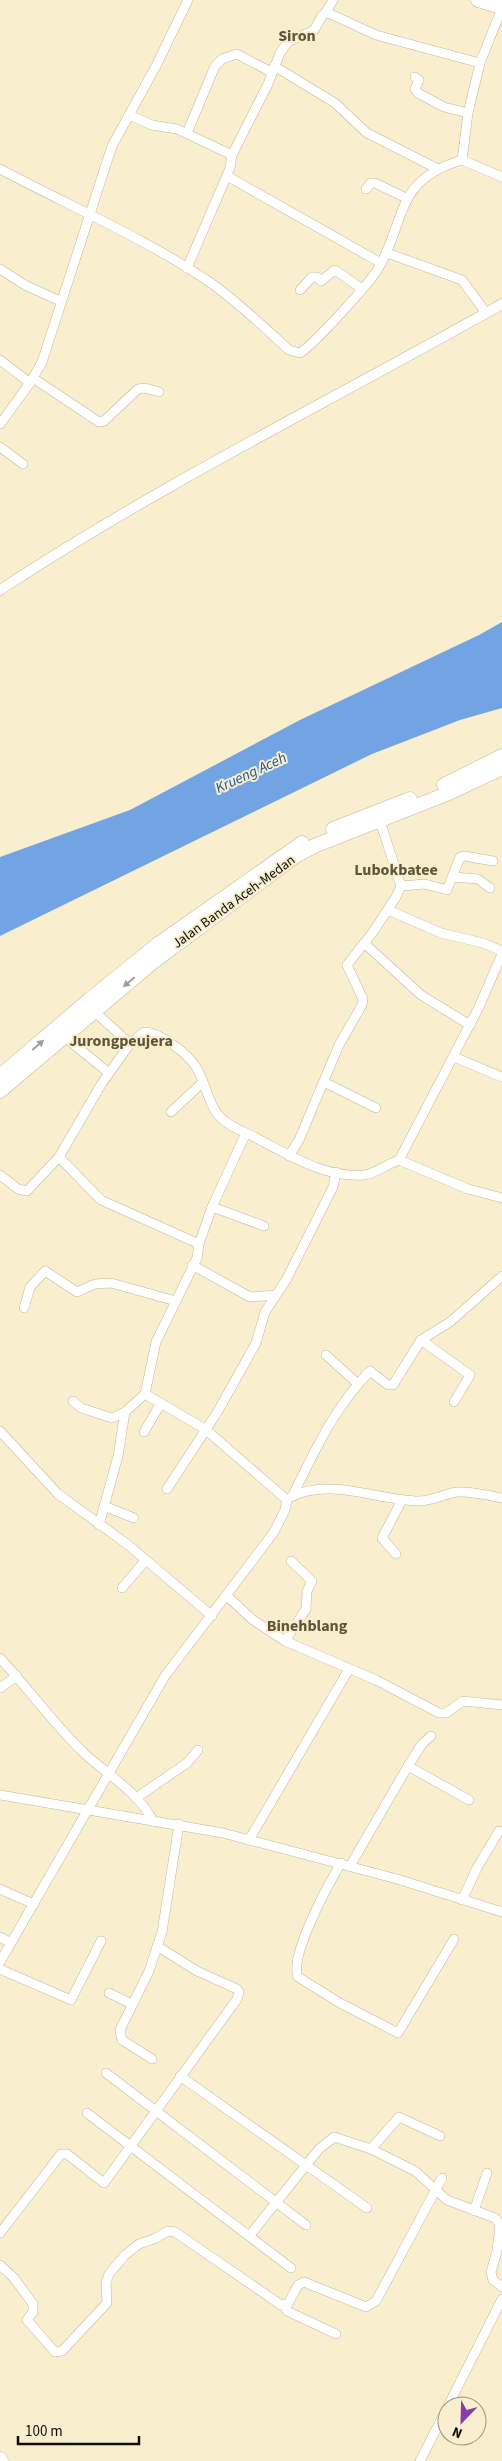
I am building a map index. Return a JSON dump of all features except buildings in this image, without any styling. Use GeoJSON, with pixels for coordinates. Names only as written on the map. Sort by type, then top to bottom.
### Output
{"type":"FeatureCollection","features":[{"type":"Feature","properties":{"kind":"highway"},"geometry":{"type":"LineString","coordinates":[[478,0],[501,10]]}},
{"type":"Feature","properties":{"kind":"highway","name":"Jalan Banda Aceh-Medan"},"geometry":{"type":"LineString","coordinates":[[0,1091],[66,1038],[94,1011],[194,925],[282,855],[305,841],[446,784],[502,756]]}},
{"type":"Feature","properties":{"kind":"highway","name":"Jalan Banda Aceh-Medan"},"geometry":{"type":"LineString","coordinates":[[0,1076],[89,1000],[194,925],[306,850],[380,821],[502,768]]}},
{"type":"Feature","properties":{"kind":"street"},"geometry":{"type":"LineString","coordinates":[[0,424],[32,380],[42,362],[60,301],[112,146],[156,66],[188,0]]}},
{"type":"Feature","properties":{"kind":"street"},"geometry":{"type":"LineString","coordinates":[[187,268],[227,176],[232,155],[286,44],[314,30],[333,0]]}},
{"type":"Feature","properties":{"kind":"street"},"geometry":{"type":"LineString","coordinates":[[462,160],[468,113],[480,63],[501,10]]}},
{"type":"Feature","properties":{"kind":"street"},"geometry":{"type":"LineString","coordinates":[[326,12],[376,35],[480,63]]}},
{"type":"Feature","properties":{"kind":"street"},"geometry":{"type":"LineString","coordinates":[[187,133],[213,70],[220,60],[237,54],[273,69],[335,103],[367,133],[438,169]]}},
{"type":"Feature","properties":{"kind":"street"},"geometry":{"type":"LineString","coordinates":[[415,76],[419,80],[415,89],[418,93],[444,107],[468,113]]}},
{"type":"Feature","properties":{"kind":"street"},"geometry":{"type":"LineString","coordinates":[[129,115],[152,125],[169,126],[232,155]]}},
{"type":"Feature","properties":{"kind":"street"},"geometry":{"type":"LineString","coordinates":[[0,169],[90,214],[187,268],[233,299],[289,350],[298,354],[362,289],[381,263],[387,253],[406,198],[416,185],[438,169],[462,160],[502,177]]}},
{"type":"Feature","properties":{"kind":"street"},"geometry":{"type":"LineString","coordinates":[[227,176],[381,263]]}},
{"type":"Feature","properties":{"kind":"street"},"geometry":{"type":"LineString","coordinates":[[366,189],[371,183],[375,183],[406,198]]}},
{"type":"Feature","properties":{"kind":"street"},"geometry":{"type":"LineString","coordinates":[[387,253],[462,280],[486,313]]}},
{"type":"Feature","properties":{"kind":"street"},"geometry":{"type":"LineString","coordinates":[[0,270],[24,285],[60,301]]}},
{"type":"Feature","properties":{"kind":"street"},"geometry":{"type":"LineString","coordinates":[[300,290],[312,277],[317,277],[321,281],[335,270],[362,289]]}},
{"type":"Feature","properties":{"kind":"street"},"geometry":{"type":"LineString","coordinates":[[0,590],[87,535],[179,482],[502,304]]}},
{"type":"Feature","properties":{"kind":"street"},"geometry":{"type":"LineString","coordinates":[[0,360],[99,422],[104,420],[138,389],[145,388],[159,392]]}},
{"type":"Feature","properties":{"kind":"street"},"geometry":{"type":"LineString","coordinates":[[0,447],[23,464]]}},
{"type":"Feature","properties":{"kind":"street"},"geometry":{"type":"LineString","coordinates":[[289,1156],[299,1140],[339,1045],[362,1005],[363,998],[347,965],[388,910],[401,886],[380,821]]}},
{"type":"Feature","properties":{"kind":"street"},"geometry":{"type":"LineString","coordinates":[[401,886],[425,884],[447,890],[453,877],[457,860],[464,856],[494,861]]}},
{"type":"Feature","properties":{"kind":"street"},"geometry":{"type":"LineString","coordinates":[[453,877],[478,879],[490,888]]}},
{"type":"Feature","properties":{"kind":"street"},"geometry":{"type":"LineString","coordinates":[[0,1176],[18,1189],[26,1191],[59,1157],[109,1073],[130,1044],[144,1032],[159,1035],[191,1061],[220,1116],[246,1133],[289,1156],[312,1166],[336,1172],[366,1174],[399,1160],[470,1026],[502,953],[483,943],[441,933],[388,910]]}},
{"type":"Feature","properties":{"kind":"street"},"geometry":{"type":"LineString","coordinates":[[364,943],[421,995],[470,1026]]}},
{"type":"Feature","properties":{"kind":"street"},"geometry":{"type":"LineString","coordinates":[[94,1011],[130,1044]]}},
{"type":"Feature","properties":{"kind":"street"},"geometry":{"type":"LineString","coordinates":[[66,1038],[109,1073]]}},
{"type":"Feature","properties":{"kind":"street"},"geometry":{"type":"LineString","coordinates":[[454,1057],[502,1077]]}},
{"type":"Feature","properties":{"kind":"street"},"geometry":{"type":"LineString","coordinates":[[171,1112],[203,1082]]}},
{"type":"Feature","properties":{"kind":"street"},"geometry":{"type":"LineString","coordinates":[[324,1082],[376,1108]]}},
{"type":"Feature","properties":{"kind":"street"},"geometry":{"type":"LineString","coordinates":[[73,1402],[81,1408],[108,1418],[125,1412],[145,1394],[156,1342],[197,1258],[199,1244],[212,1207],[246,1133]]}},
{"type":"Feature","properties":{"kind":"street"},"geometry":{"type":"LineString","coordinates":[[59,1157],[101,1200],[199,1244]]}},
{"type":"Feature","properties":{"kind":"street"},"geometry":{"type":"LineString","coordinates":[[399,1160],[468,1189],[502,1198]]}},
{"type":"Feature","properties":{"kind":"street"},"geometry":{"type":"LineString","coordinates":[[167,1489],[218,1411],[256,1343],[261,1321],[275,1295],[286,1280],[333,1187],[336,1172]]}},
{"type":"Feature","properties":{"kind":"street"},"geometry":{"type":"LineString","coordinates":[[212,1207],[264,1226]]}},
{"type":"Feature","properties":{"kind":"street"},"geometry":{"type":"LineString","coordinates":[[192,1265],[250,1297],[275,1295]]}},
{"type":"Feature","properties":{"kind":"street"},"geometry":{"type":"LineString","coordinates":[[24,1308],[30,1287],[45,1271],[77,1292],[95,1284],[111,1283],[176,1301]]}},
{"type":"Feature","properties":{"kind":"street"},"geometry":{"type":"LineString","coordinates":[[0,1962],[90,1810],[165,1676],[274,1532],[328,1423],[370,1371],[388,1385],[393,1385],[421,1340],[450,1322],[502,1276]]}},
{"type":"Feature","properties":{"kind":"street"},"geometry":{"type":"LineString","coordinates":[[421,1340],[470,1375],[454,1402]]}},
{"type":"Feature","properties":{"kind":"street"},"geometry":{"type":"LineString","coordinates":[[326,1355],[358,1384]]}},
{"type":"Feature","properties":{"kind":"street"},"geometry":{"type":"LineString","coordinates":[[145,1394],[205,1429],[290,1498]]}},
{"type":"Feature","properties":{"kind":"street"},"geometry":{"type":"LineString","coordinates":[[144,1432],[161,1403]]}},
{"type":"Feature","properties":{"kind":"street"},"geometry":{"type":"LineString","coordinates":[[99,1525],[120,1445],[125,1412]]}},
{"type":"Feature","properties":{"kind":"street"},"geometry":{"type":"LineString","coordinates":[[0,1431],[58,1494],[127,1544],[212,1616]]}},
{"type":"Feature","properties":{"kind":"street"},"geometry":{"type":"LineString","coordinates":[[290,1498],[316,1490],[330,1489],[421,1501],[458,1492],[502,1498]]}},
{"type":"Feature","properties":{"kind":"street"},"geometry":{"type":"LineString","coordinates":[[396,1554],[382,1538],[402,1500]]}},
{"type":"Feature","properties":{"kind":"street"},"geometry":{"type":"LineString","coordinates":[[104,1506],[134,1518]]}},
{"type":"Feature","properties":{"kind":"street"},"geometry":{"type":"LineString","coordinates":[[122,1588],[146,1561]]}},
{"type":"Feature","properties":{"kind":"street"},"geometry":{"type":"LineString","coordinates":[[285,1641],[306,1609],[307,1591],[312,1580],[291,1561]]}},
{"type":"Feature","properties":{"kind":"street"},"geometry":{"type":"LineString","coordinates":[[226,1595],[254,1620],[285,1641],[376,1680],[439,1713],[446,1713],[463,1702],[502,1705]]}},
{"type":"Feature","properties":{"kind":"street"},"geometry":{"type":"LineString","coordinates":[[0,1658],[85,1754],[110,1774],[147,1809],[153,1821]]}},
{"type":"Feature","properties":{"kind":"street"},"geometry":{"type":"LineString","coordinates":[[249,1840],[349,1669]]}},
{"type":"Feature","properties":{"kind":"street"},"geometry":{"type":"LineString","coordinates":[[0,1688],[17,1676]]}},
{"type":"Feature","properties":{"kind":"street"},"geometry":{"type":"LineString","coordinates":[[430,1736],[422,1744],[345,1864],[326,1889],[307,1932],[296,1968],[298,1977],[340,2003],[398,2033],[402,2031],[421,1992],[454,1939]]}},
{"type":"Feature","properties":{"kind":"street"},"geometry":{"type":"LineString","coordinates":[[136,1798],[187,1763],[198,1750]]}},
{"type":"Feature","properties":{"kind":"street"},"geometry":{"type":"LineString","coordinates":[[408,1766],[469,1800]]}},
{"type":"Feature","properties":{"kind":"street"},"geometry":{"type":"LineString","coordinates":[[0,1795],[179,1824],[249,1840],[345,1864],[502,1912]]}},
{"type":"Feature","properties":{"kind":"street"},"geometry":{"type":"LineString","coordinates":[[152,2058],[120,2038],[120,2030],[149,1971],[157,1946],[164,1919],[179,1824]]}},
{"type":"Feature","properties":{"kind":"street"},"geometry":{"type":"LineString","coordinates":[[462,1900],[477,1868],[499,1831]]}},
{"type":"Feature","properties":{"kind":"street"},"geometry":{"type":"LineString","coordinates":[[0,1889],[34,1904]]}},
{"type":"Feature","properties":{"kind":"street"},"geometry":{"type":"LineString","coordinates":[[0,1937],[11,1942]]}},
{"type":"Feature","properties":{"kind":"street"},"geometry":{"type":"LineString","coordinates":[[0,1969],[71,2000],[101,1941]]}},
{"type":"Feature","properties":{"kind":"street"},"geometry":{"type":"LineString","coordinates":[[0,2233],[59,2156],[67,2154],[104,2183],[180,2076],[218,2028],[239,1992],[157,1946]]}},
{"type":"Feature","properties":{"kind":"street"},"geometry":{"type":"LineString","coordinates":[[109,1993],[132,2004]]}},
{"type":"Feature","properties":{"kind":"street"},"geometry":{"type":"LineString","coordinates":[[106,2073],[306,2225]]}},
{"type":"Feature","properties":{"kind":"street"},"geometry":{"type":"LineString","coordinates":[[180,2076],[306,2168],[367,2208]]}},
{"type":"Feature","properties":{"kind":"street"},"geometry":{"type":"LineString","coordinates":[[87,2113],[291,2268]]}},
{"type":"Feature","properties":{"kind":"street"},"geometry":{"type":"LineString","coordinates":[[371,2149],[399,2117],[440,2136]]}},
{"type":"Feature","properties":{"kind":"street"},"geometry":{"type":"LineString","coordinates":[[250,2235],[306,2168],[319,2149],[331,2138],[339,2138],[349,2144],[371,2149],[415,2172],[447,2200],[495,2218],[500,2224],[497,2251],[491,2272],[493,2280],[502,2287]]}},
{"type":"Feature","properties":{"kind":"street"},"geometry":{"type":"LineString","coordinates":[[474,2211],[487,2173]]}},
{"type":"Feature","properties":{"kind":"street"},"geometry":{"type":"LineString","coordinates":[[284,2306],[298,2284],[304,2282],[324,2288],[361,2307],[371,2305],[384,2287],[442,2178]]}},
{"type":"Feature","properties":{"kind":"street"},"geometry":{"type":"LineString","coordinates":[[0,2265],[14,2278],[34,2304],[33,2312],[27,2320],[30,2326],[55,2352],[62,2351],[107,2303],[106,2283],[109,2274],[120,2260],[139,2244],[154,2239],[168,2231],[175,2232],[273,2301],[284,2306],[287,2311],[336,2334]]}},
{"type":"Feature","properties":{"kind":"street"},"geometry":{"type":"LineString","coordinates":[[454,2396],[502,2299]]}},
{"type":"Feature","properties":{"kind":"street"},"geometry":{"type":"LineString","coordinates":[[420,2461],[437,2428]]}},
{"type":"Feature","properties":{"kind":"water","name":"Krueng Aceh"},"geometry":{"type":"Polygon","coordinates":[[[502,622],[502,708],[460,720],[372,754],[0,936],[0,857],[130,810],[300,720],[479,635],[502,622]]]}},
{"type":"Feature","properties":{"kind":"district","name":"Siron"},"geometry":{"type":"Point","coordinates":[297,36]}},
{"type":"Feature","properties":{"kind":"district","name":"Lubokbatee"},"geometry":{"type":"Point","coordinates":[396,870]}},
{"type":"Feature","properties":{"kind":"district","name":"Jurongpeujera"},"geometry":{"type":"Point","coordinates":[121,1041]}},
{"type":"Feature","properties":{"kind":"district","name":"Binehblang"},"geometry":{"type":"Point","coordinates":[307,1626]}}]}
